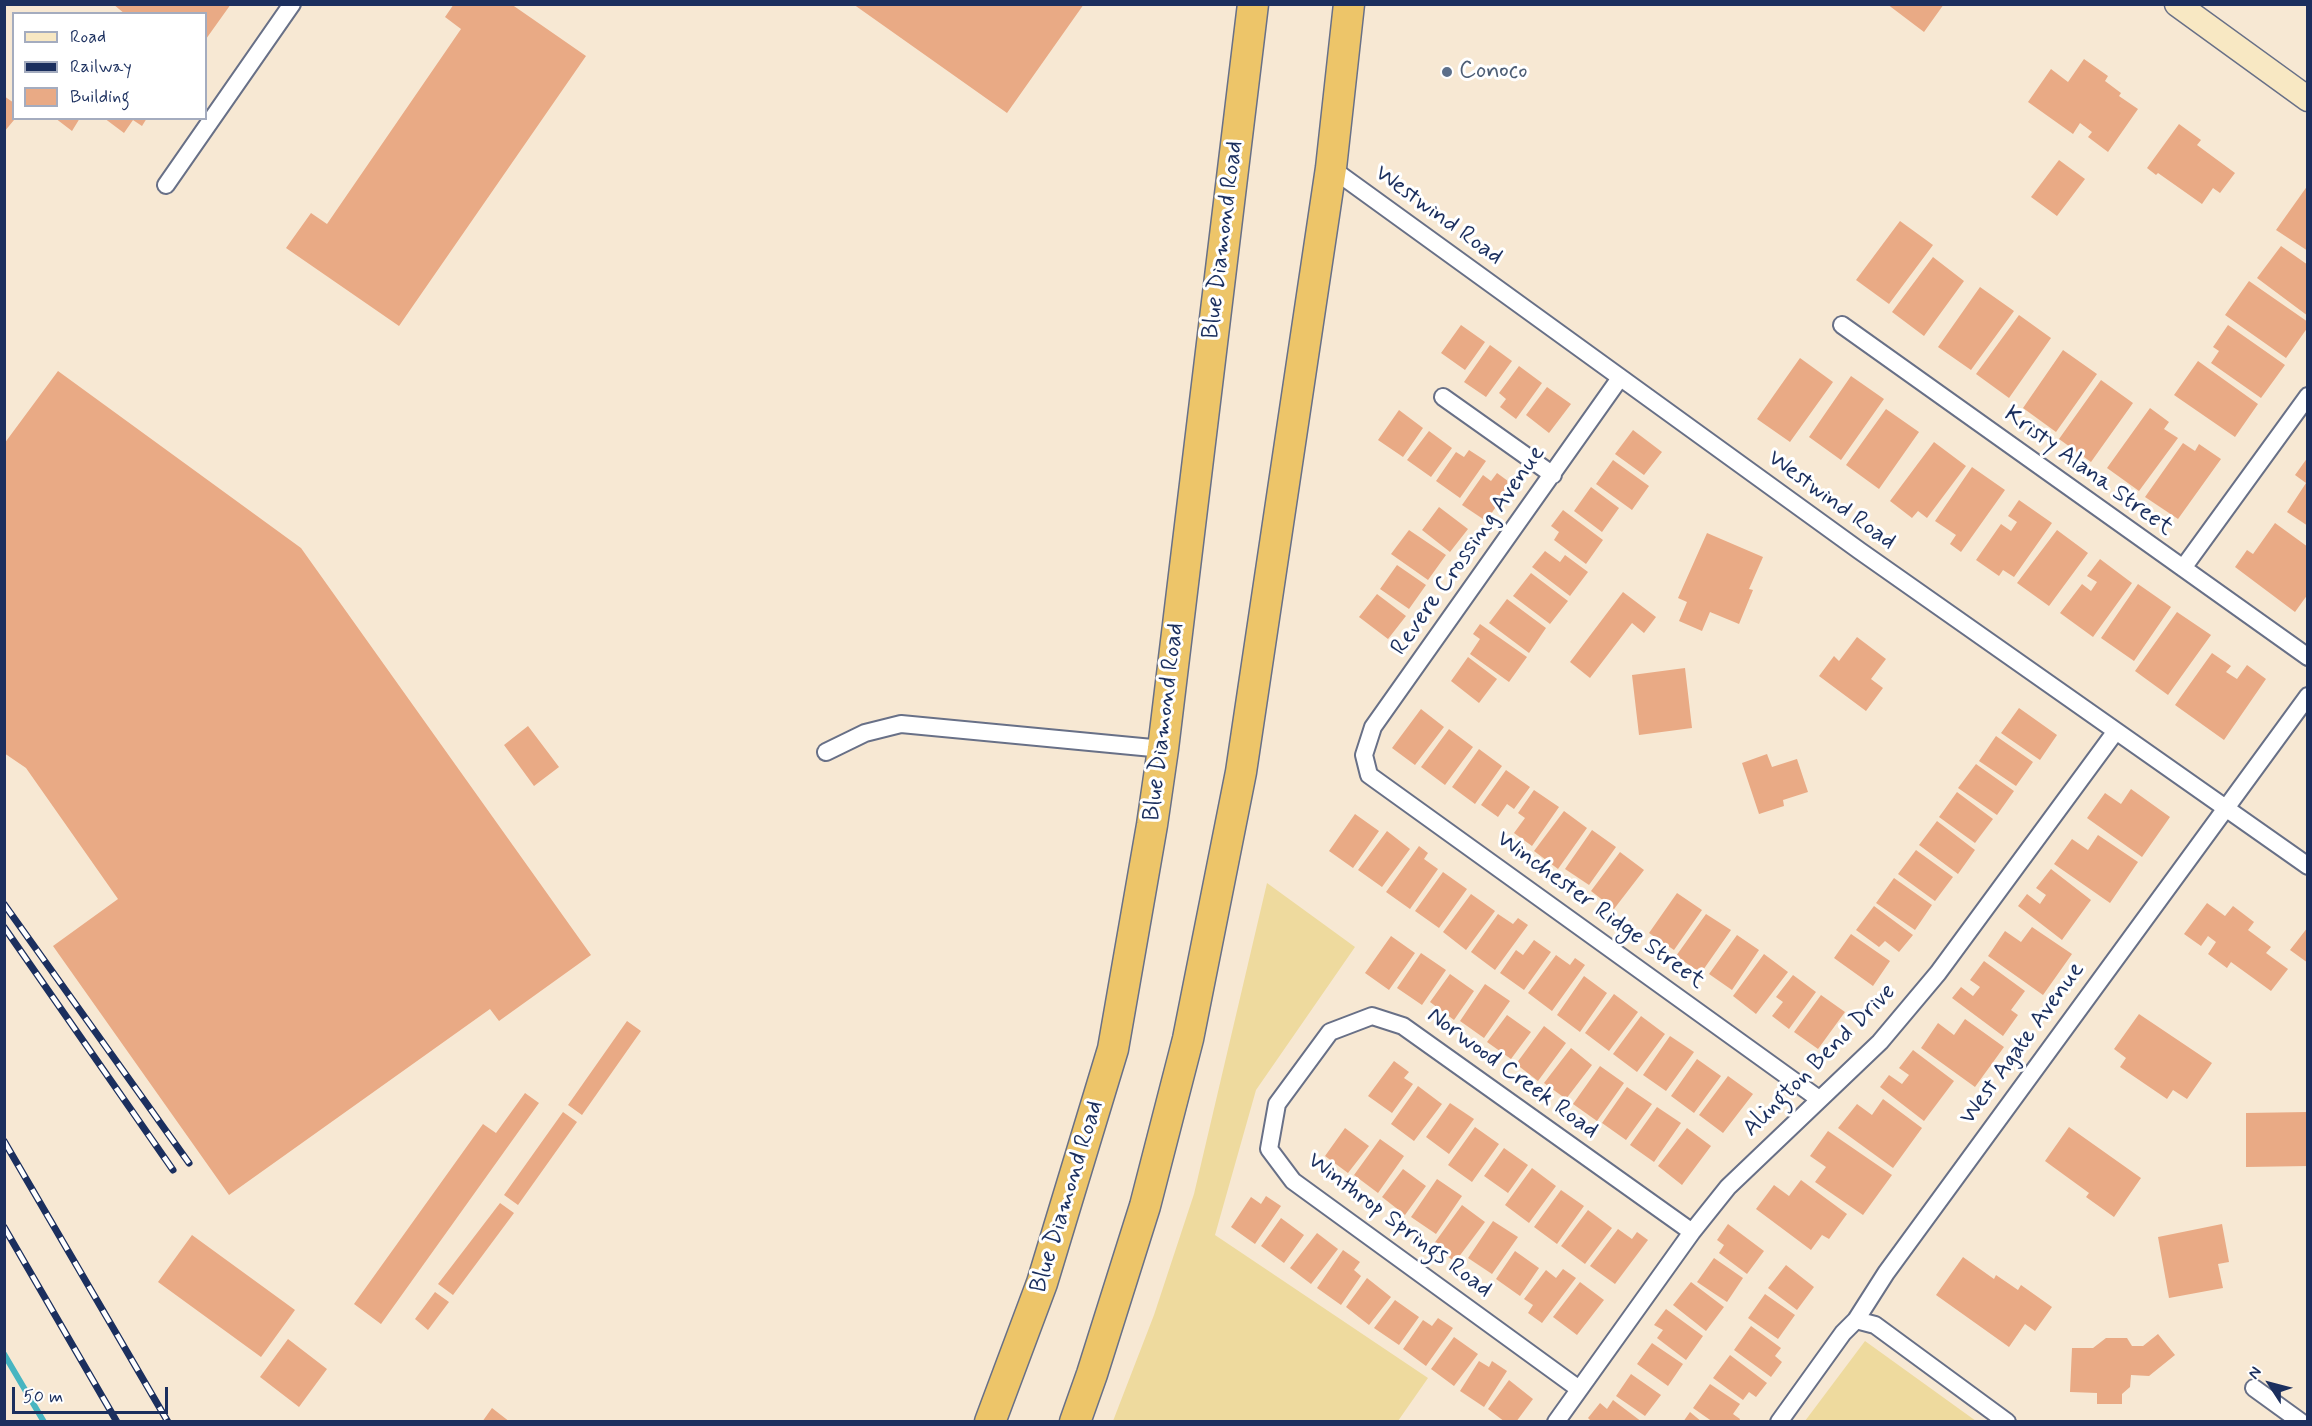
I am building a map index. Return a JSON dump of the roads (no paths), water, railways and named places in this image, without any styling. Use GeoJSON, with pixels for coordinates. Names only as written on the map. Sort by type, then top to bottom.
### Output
{"type":"FeatureCollection","features":[{"type":"Feature","properties":{"kind":"highway","name":"Blue Diamond Road"},"geometry":{"type":"LineString","coordinates":[[990,1422],[1042,1283],[1113,1049],[1163,750],[1254,4]]}},
{"type":"Feature","properties":{"kind":"highway"},"geometry":{"type":"LineString","coordinates":[[1075,1422],[1146,1206],[1188,1039],[1241,772],[1331,168],[1349,4]]}},
{"type":"Feature","properties":{"kind":"street"},"geometry":{"type":"LineString","coordinates":[[166,185],[292,4]]}},
{"type":"Feature","properties":{"kind":"street"},"geometry":{"type":"LineString","coordinates":[[2177,4],[2307,99]]}},
{"type":"Feature","properties":{"kind":"street","name":"Westwind Road"},"geometry":{"type":"LineString","coordinates":[[1331,168],[1869,558],[2307,866]]}},
{"type":"Feature","properties":{"kind":"street","name":"Kristy Alana Street"},"geometry":{"type":"LineString","coordinates":[[1842,325],[2307,657]]}},
{"type":"Feature","properties":{"kind":"street","name":"Revere Crossing Avenue"},"geometry":{"type":"LineString","coordinates":[[1364,755],[1373,728],[1620,378]]}},
{"type":"Feature","properties":{"kind":"street"},"geometry":{"type":"LineString","coordinates":[[2183,568],[2307,396]]}},
{"type":"Feature","properties":{"kind":"street"},"geometry":{"type":"LineString","coordinates":[[1443,397],[1553,475]]}},
{"type":"Feature","properties":{"kind":"street","name":"West Agate Avenue"},"geometry":{"type":"LineString","coordinates":[[1779,1422],[1843,1333],[1856,1320],[1886,1273],[2307,696]]}},
{"type":"Feature","properties":{"kind":"street"},"geometry":{"type":"LineString","coordinates":[[826,752],[865,733],[901,724],[1163,750]]}},
{"type":"Feature","properties":{"kind":"street","name":"Alington Bend Drive"},"geometry":{"type":"LineString","coordinates":[[1556,1422],[1692,1232],[1728,1187],[1880,1042],[1938,973],[2116,731]]}},
{"type":"Feature","properties":{"kind":"street","name":"Winchester Ridge Street"},"geometry":{"type":"LineString","coordinates":[[1364,755],[1369,775],[1819,1099]]}},
{"type":"Feature","properties":{"kind":"street","name":"Norwood Creek Road"},"geometry":{"type":"LineString","coordinates":[[1303,1068],[1330,1032],[1372,1016],[1403,1026],[1692,1232]]}},
{"type":"Feature","properties":{"kind":"street","name":"Winthrop Springs Road"},"geometry":{"type":"LineString","coordinates":[[1303,1068],[1277,1104],[1269,1149],[1293,1181],[1579,1389]]}},
{"type":"Feature","properties":{"kind":"street"},"geometry":{"type":"LineString","coordinates":[[1856,1320],[1875,1325],[2007,1422]]}},
{"type":"Feature","properties":{"kind":"street"},"geometry":{"type":"LineString","coordinates":[[2254,1388],[2301,1422]]}},
{"type":"Feature","properties":{"kind":"waterway"},"geometry":{"type":"LineString","coordinates":[[4,1354],[44,1422]]}},
{"type":"Feature","properties":{"kind":"railway"},"geometry":{"type":"LineString","coordinates":[[4,904],[189,1163]]}},
{"type":"Feature","properties":{"kind":"railway"},"geometry":{"type":"LineString","coordinates":[[4,927],[173,1170]]}},
{"type":"Feature","properties":{"kind":"railway"},"geometry":{"type":"LineString","coordinates":[[4,1141],[168,1422]]}},
{"type":"Feature","properties":{"kind":"railway"},"geometry":{"type":"LineString","coordinates":[[4,1227],[117,1422]]}},
{"type":"Feature","properties":{"kind":"place","name":"Conoco"},"geometry":{"type":"Point","coordinates":[1447,72]}}]}
